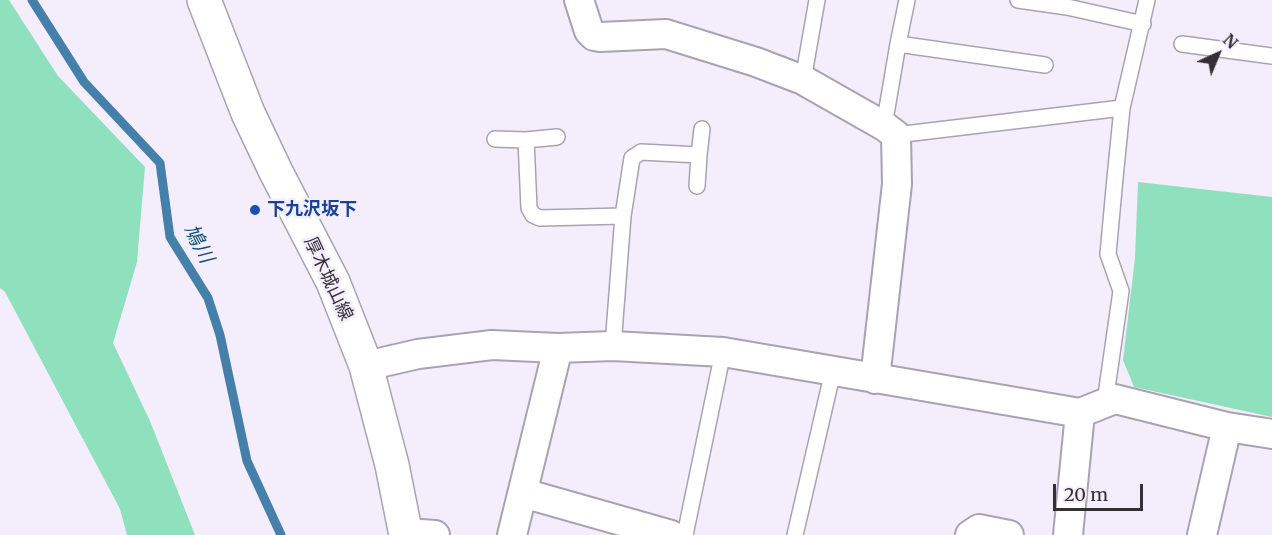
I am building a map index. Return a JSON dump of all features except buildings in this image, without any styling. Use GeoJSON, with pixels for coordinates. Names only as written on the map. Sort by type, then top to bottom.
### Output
{"type":"FeatureCollection","features":[{"type":"Feature","properties":{"kind":"main road","name":"厚木城山線"},"geometry":{"type":"LineString","coordinates":[[204,0],[248,113],[333,282],[366,366],[392,465],[416,534]]}},
{"type":"Feature","properties":{"kind":"street"},"geometry":{"type":"LineString","coordinates":[[579,0],[589,31],[594,36],[666,34],[756,62],[804,80],[890,130],[897,184],[875,379]]}},
{"type":"Feature","properties":{"kind":"street"},"geometry":{"type":"LineString","coordinates":[[366,366],[418,354],[492,345],[558,348],[613,346],[723,352],[875,379],[1093,407],[1114,399],[1227,427],[1272,434]]}},
{"type":"Feature","properties":{"kind":"street"},"geometry":{"type":"LineString","coordinates":[[512,535],[558,348]]}},
{"type":"Feature","properties":{"kind":"street"},"geometry":{"type":"LineString","coordinates":[[1068,535],[1093,407]]}},
{"type":"Feature","properties":{"kind":"street"},"geometry":{"type":"LineString","coordinates":[[1202,535],[1227,427]]}},
{"type":"Feature","properties":{"kind":"street"},"geometry":{"type":"LineString","coordinates":[[523,493],[671,535]]}},
{"type":"Feature","properties":{"kind":"street"},"geometry":{"type":"LineString","coordinates":[[970,535],[979,529],[1009,535]]}},
{"type":"Feature","properties":{"kind":"lane"},"geometry":{"type":"LineString","coordinates":[[804,80],[817,0]]}},
{"type":"Feature","properties":{"kind":"lane"},"geometry":{"type":"LineString","coordinates":[[907,0],[898,44],[890,130],[1122,108]]}},
{"type":"Feature","properties":{"kind":"lane"},"geometry":{"type":"LineString","coordinates":[[1018,0],[1067,4],[1143,24]]}},
{"type":"Feature","properties":{"kind":"lane"},"geometry":{"type":"LineString","coordinates":[[1093,407],[1121,291],[1108,254],[1122,108],[1147,0]]}},
{"type":"Feature","properties":{"kind":"lane"},"geometry":{"type":"LineString","coordinates":[[898,44],[1045,65]]}},
{"type":"Feature","properties":{"kind":"lane"},"geometry":{"type":"LineString","coordinates":[[1182,44],[1272,56]]}},
{"type":"Feature","properties":{"kind":"lane"},"geometry":{"type":"LineString","coordinates":[[697,186],[702,129]]}},
{"type":"Feature","properties":{"kind":"lane"},"geometry":{"type":"LineString","coordinates":[[495,139],[525,140],[557,137]]}},
{"type":"Feature","properties":{"kind":"lane"},"geometry":{"type":"LineString","coordinates":[[525,140],[529,208],[533,215],[540,218],[622,216]]}},
{"type":"Feature","properties":{"kind":"lane"},"geometry":{"type":"LineString","coordinates":[[613,346],[622,216],[632,158],[641,152],[699,155]]}},
{"type":"Feature","properties":{"kind":"lane"},"geometry":{"type":"LineString","coordinates":[[686,535],[723,352]]}},
{"type":"Feature","properties":{"kind":"lane"},"geometry":{"type":"LineString","coordinates":[[795,535],[833,371]]}},
{"type":"Feature","properties":{"kind":"green space"},"geometry":{"type":"Polygon","coordinates":[[[0,0],[9,0],[58,76],[145,167],[137,262],[113,343],[150,421],[195,535],[127,535],[120,509],[5,292],[0,288],[0,0]]]}},
{"type":"Feature","properties":{"kind":"green space"},"geometry":{"type":"Polygon","coordinates":[[[1138,182],[1272,197],[1272,417],[1134,387],[1123,360],[1135,258],[1138,182]]]}},
{"type":"Feature","properties":{"kind":"waterway","name":"鳩川"},"geometry":{"type":"LineString","coordinates":[[32,0],[84,82],[160,163],[170,237],[208,298],[220,335],[247,461],[281,535]]}},
{"type":"Feature","properties":{"kind":"place","name":"下九沢坂下"},"geometry":{"type":"Point","coordinates":[255,210]}}]}
